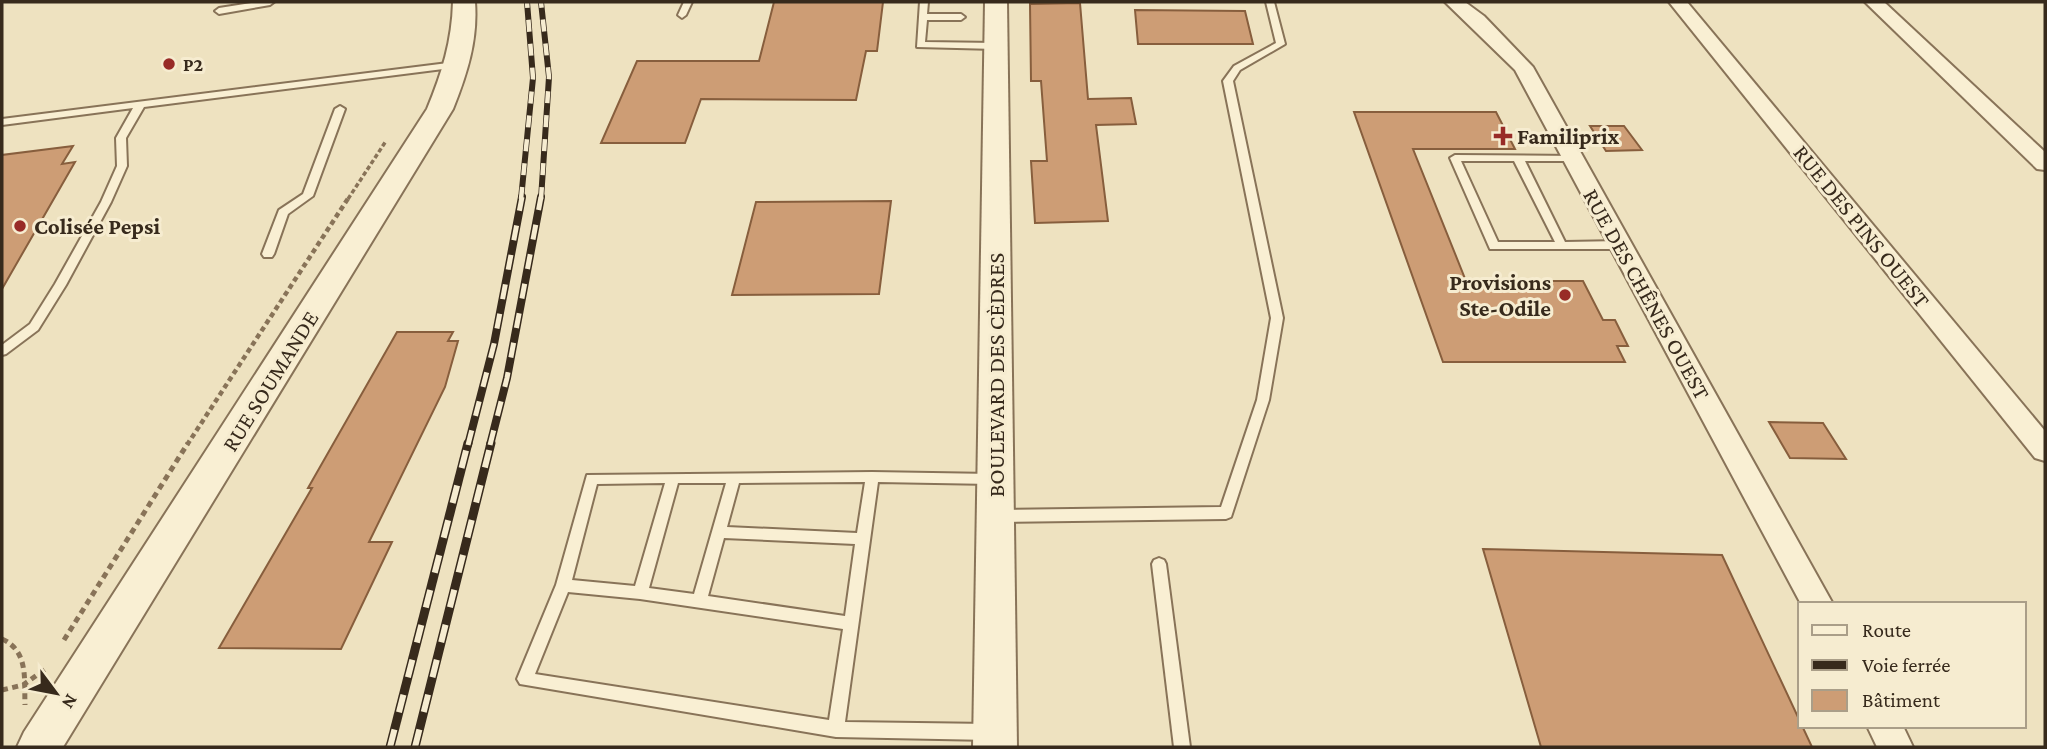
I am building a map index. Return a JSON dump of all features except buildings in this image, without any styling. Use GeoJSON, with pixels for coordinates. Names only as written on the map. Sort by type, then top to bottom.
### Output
{"type":"FeatureCollection","features":[{"type":"Feature","properties":{"kind":"street","name":"RUE SOUMANDE"},"geometry":{"type":"LineString","coordinates":[[39,747],[432,121],[458,65],[466,26],[464,2]]}},
{"type":"Feature","properties":{"kind":"street","name":"BOULEVARD DES CÈDRES"},"geometry":{"type":"LineString","coordinates":[[995,740],[996,2]]}},
{"type":"Feature","properties":{"kind":"street","name":"RUE DES CHÊNES OUEST"},"geometry":{"type":"LineString","coordinates":[[1454,2],[1477,20],[1523,67],[1816,602]]}},
{"type":"Feature","properties":{"kind":"street","name":"RUE DES PINS OUEST"},"geometry":{"type":"LineString","coordinates":[[1678,2],[2045,450]]}},
{"type":"Feature","properties":{"kind":"street"},"geometry":{"type":"LineString","coordinates":[[1874,2],[2045,164]]}},
{"type":"Feature","properties":{"kind":"street"},"geometry":{"type":"LineString","coordinates":[[1885,728],[1896,747]]}},
{"type":"Feature","properties":{"kind":"lane"},"geometry":{"type":"LineString","coordinates":[[219,11],[270,2]]}},
{"type":"Feature","properties":{"kind":"lane"},"geometry":{"type":"LineString","coordinates":[[681,15],[688,2]]}},
{"type":"Feature","properties":{"kind":"lane"},"geometry":{"type":"LineString","coordinates":[[924,2],[920,45],[996,46]]}},
{"type":"Feature","properties":{"kind":"lane"},"geometry":{"type":"LineString","coordinates":[[995,516],[1226,513],[1263,400],[1277,318],[1228,81],[1237,68],[1281,44],[1270,2]]}},
{"type":"Feature","properties":{"kind":"lane"},"geometry":{"type":"LineString","coordinates":[[923,17],[961,17]]}},
{"type":"Feature","properties":{"kind":"lane"},"geometry":{"type":"LineString","coordinates":[[2,122],[458,65]]}},
{"type":"Feature","properties":{"kind":"lane"},"geometry":{"type":"LineString","coordinates":[[2,351],[34,327],[60,285],[106,202],[122,166],[121,138],[140,105]]}},
{"type":"Feature","properties":{"kind":"lane"},"geometry":{"type":"LineString","coordinates":[[268,254],[283,212],[308,196],[341,109]]}},
{"type":"Feature","properties":{"kind":"lane"},"geometry":{"type":"LineString","coordinates":[[1573,158],[1455,158],[1494,246],[1621,245]]}},
{"type":"Feature","properties":{"kind":"lane"},"geometry":{"type":"LineString","coordinates":[[1518,158],[1562,246]]}},
{"type":"Feature","properties":{"kind":"lane"},"geometry":{"type":"LineString","coordinates":[[836,729],[872,477]]}},
{"type":"Feature","properties":{"kind":"lane"},"geometry":{"type":"LineString","coordinates":[[639,593],[673,478]]}},
{"type":"Feature","properties":{"kind":"lane"},"geometry":{"type":"LineString","coordinates":[[699,602],[734,478]]}},
{"type":"Feature","properties":{"kind":"lane"},"geometry":{"type":"LineString","coordinates":[[995,740],[836,729],[525,679],[563,585],[592,479],[996,479]]}},
{"type":"Feature","properties":{"kind":"lane"},"geometry":{"type":"LineString","coordinates":[[718,532],[863,539]]}},
{"type":"Feature","properties":{"kind":"lane"},"geometry":{"type":"LineString","coordinates":[[1159,564],[1182,747]]}},
{"type":"Feature","properties":{"kind":"lane"},"geometry":{"type":"LineString","coordinates":[[563,585],[850,623]]}},
{"type":"Feature","properties":{"kind":"path"},"geometry":{"type":"LineString","coordinates":[[59,648],[128,535],[390,135]]}},
{"type":"Feature","properties":{"kind":"path"},"geometry":{"type":"LineString","coordinates":[[2,639],[11,642],[25,661],[23,685]]}},
{"type":"Feature","properties":{"kind":"path"},"geometry":{"type":"LineString","coordinates":[[2,690],[23,685],[45,671],[52,659]]}},
{"type":"Feature","properties":{"kind":"railway"},"geometry":{"type":"LineString","coordinates":[[521,199],[533,78],[527,2]]}},
{"type":"Feature","properties":{"kind":"railway"},"geometry":{"type":"LineString","coordinates":[[541,2],[549,77],[541,199]]}},
{"type":"Feature","properties":{"kind":"railway"},"geometry":{"type":"LineString","coordinates":[[468,445],[494,344],[522,197]]}},
{"type":"Feature","properties":{"kind":"railway"},"geometry":{"type":"LineString","coordinates":[[490,445],[507,378],[541,197]]}},
{"type":"Feature","properties":{"kind":"railway"},"geometry":{"type":"LineString","coordinates":[[390,747],[468,443]]}},
{"type":"Feature","properties":{"kind":"railway"},"geometry":{"type":"LineString","coordinates":[[415,747],[491,443]]}},
{"type":"Feature","properties":{"kind":"place","name":"P2"},"geometry":{"type":"Point","coordinates":[169,64]}},
{"type":"Feature","properties":{"kind":"place","name":"Familiprix"},"geometry":{"type":"Point","coordinates":[1503,136]}},
{"type":"Feature","properties":{"kind":"place","name":"Colisée Pepsi"},"geometry":{"type":"Point","coordinates":[20,226]}},
{"type":"Feature","properties":{"kind":"place","name":"Provisions Ste-Odile"},"geometry":{"type":"Point","coordinates":[1565,295]}}]}
